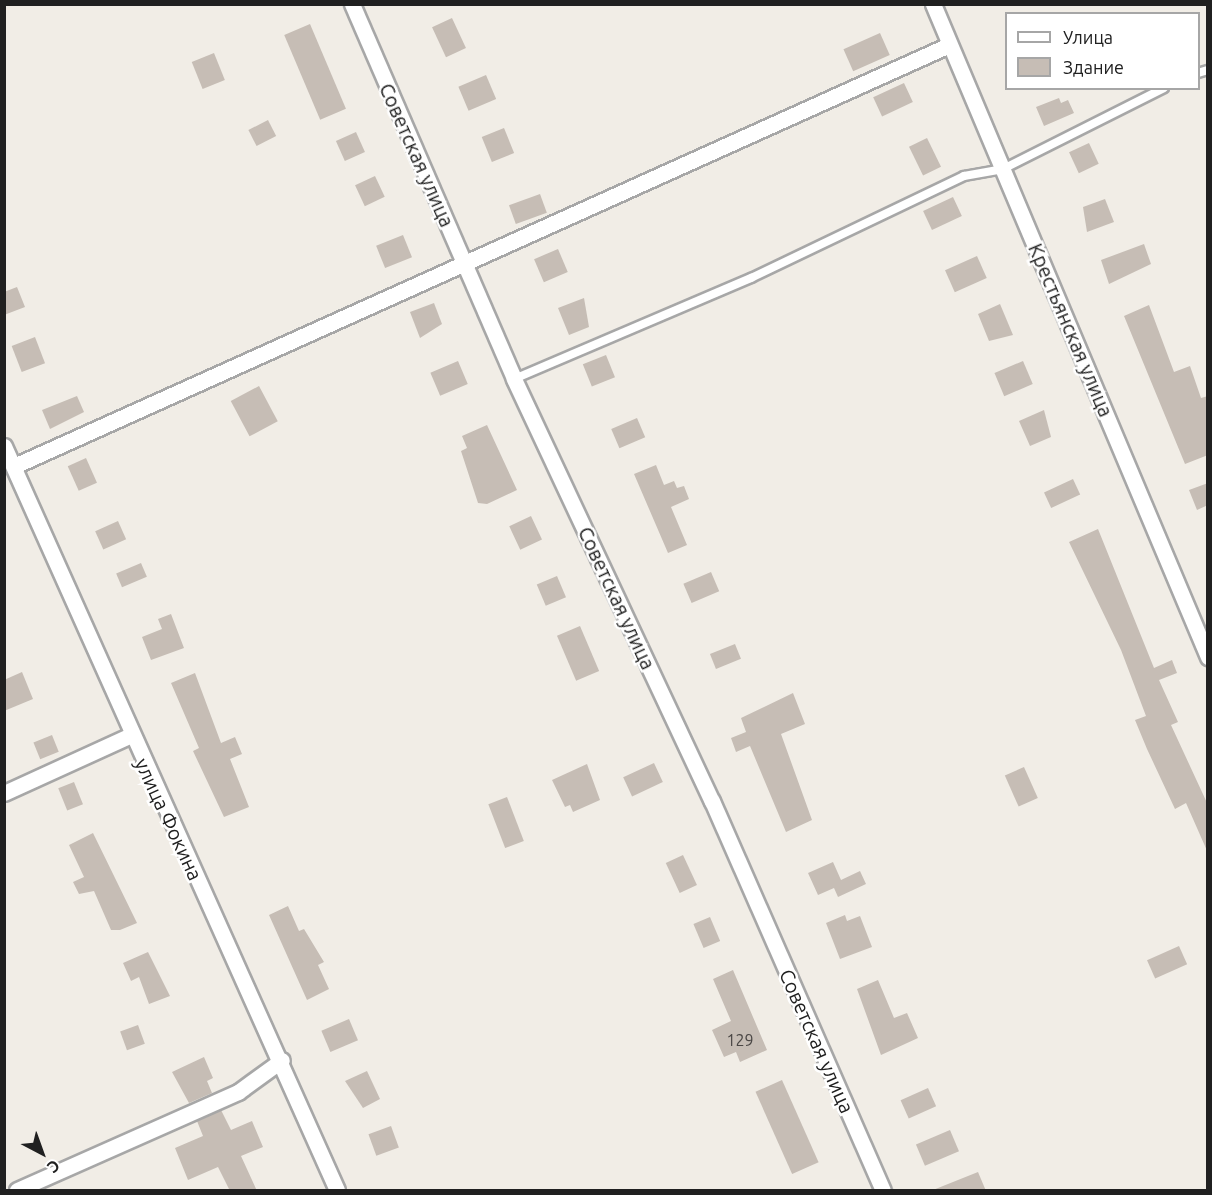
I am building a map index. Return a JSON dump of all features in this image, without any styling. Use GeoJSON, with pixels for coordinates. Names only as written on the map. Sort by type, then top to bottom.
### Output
{"type":"FeatureCollection","features":[{"type":"Feature","properties":{"kind":"street","name":"Советская улица"},"geometry":{"type":"LineString","coordinates":[[352,4],[514,379],[712,801],[883,1191]]}},
{"type":"Feature","properties":{"kind":"street","name":"Крестьянская улица"},"geometry":{"type":"LineString","coordinates":[[933,4],[1208,657]]}},
{"type":"Feature","properties":{"kind":"street"},"geometry":{"type":"LineString","coordinates":[[14,466],[466,266],[949,45]]}},
{"type":"Feature","properties":{"kind":"street","name":"улица Фокина"},"geometry":{"type":"LineString","coordinates":[[4,446],[130,735],[282,1060],[338,1191]]}},
{"type":"Feature","properties":{"kind":"street"},"geometry":{"type":"LineString","coordinates":[[4,793],[130,735]]}},
{"type":"Feature","properties":{"kind":"street"},"geometry":{"type":"LineString","coordinates":[[17,1191],[238,1092],[282,1060]]}},
{"type":"Feature","properties":{"kind":"lane"},"geometry":{"type":"LineString","coordinates":[[514,379],[751,278],[964,176],[1003,169],[1160,90]]}},
{"type":"Feature","properties":{"kind":"building"},"geometry":{"type":"Polygon","coordinates":[[[452,18],[466,48],[446,57],[432,27],[452,18]]]}},
{"type":"Feature","properties":{"kind":"building"},"geometry":{"type":"Polygon","coordinates":[[[310,24],[346,109],[320,120],[284,35],[310,24]]]}},
{"type":"Feature","properties":{"kind":"building"},"geometry":{"type":"Polygon","coordinates":[[[880,33],[890,55],[853,71],[843,49],[880,33]]]}},
{"type":"Feature","properties":{"kind":"building"},"geometry":{"type":"Polygon","coordinates":[[[214,53],[225,80],[203,89],[192,62],[214,53]]]}},
{"type":"Feature","properties":{"kind":"building"},"geometry":{"type":"Polygon","coordinates":[[[486,75],[496,99],[469,111],[458,87],[486,75]]]}},
{"type":"Feature","properties":{"kind":"building"},"geometry":{"type":"Polygon","coordinates":[[[904,83],[913,102],[882,116],[873,97],[904,83]]]}},
{"type":"Feature","properties":{"kind":"building"},"geometry":{"type":"Polygon","coordinates":[[[1059,98],[1061,103],[1068,100],[1074,113],[1044,126],[1036,107],[1059,98]]]}},
{"type":"Feature","properties":{"kind":"building"},"geometry":{"type":"Polygon","coordinates":[[[268,120],[276,136],[257,146],[248,130],[268,120]]]}},
{"type":"Feature","properties":{"kind":"building"},"geometry":{"type":"Polygon","coordinates":[[[504,128],[514,153],[492,162],[482,137],[504,128]]]}},
{"type":"Feature","properties":{"kind":"building"},"geometry":{"type":"Polygon","coordinates":[[[356,132],[365,152],[345,161],[336,141],[356,132]]]}},
{"type":"Feature","properties":{"kind":"building"},"geometry":{"type":"Polygon","coordinates":[[[927,138],[941,167],[923,176],[909,147],[927,138]]]}},
{"type":"Feature","properties":{"kind":"building"},"geometry":{"type":"Polygon","coordinates":[[[1089,143],[1099,164],[1079,173],[1069,152],[1089,143]]]}},
{"type":"Feature","properties":{"kind":"building"},"geometry":{"type":"Polygon","coordinates":[[[375,176],[385,197],[365,206],[355,185],[375,176]]]}},
{"type":"Feature","properties":{"kind":"building"},"geometry":{"type":"Polygon","coordinates":[[[540,194],[547,213],[516,224],[509,205],[540,194]]]}},
{"type":"Feature","properties":{"kind":"building"},"geometry":{"type":"Polygon","coordinates":[[[953,197],[962,216],[932,230],[923,211],[953,197]]]}},
{"type":"Feature","properties":{"kind":"building"},"geometry":{"type":"Polygon","coordinates":[[[1105,199],[1114,222],[1087,232],[1083,207],[1105,199]]]}},
{"type":"Feature","properties":{"kind":"building"},"geometry":{"type":"Polygon","coordinates":[[[403,235],[412,257],[385,268],[376,246],[403,235]]]}},
{"type":"Feature","properties":{"kind":"building"},"geometry":{"type":"Polygon","coordinates":[[[1144,244],[1151,264],[1109,284],[1101,260],[1144,244]]]}},
{"type":"Feature","properties":{"kind":"building"},"geometry":{"type":"Polygon","coordinates":[[[558,249],[568,272],[544,282],[534,259],[558,249]]]}},
{"type":"Feature","properties":{"kind":"building"},"geometry":{"type":"Polygon","coordinates":[[[977,256],[987,278],[955,292],[945,270],[977,256]]]}},
{"type":"Feature","properties":{"kind":"building"},"geometry":{"type":"Polygon","coordinates":[[[17,287],[25,307],[4,315],[4,292],[17,287]]]}},
{"type":"Feature","properties":{"kind":"building"},"geometry":{"type":"Polygon","coordinates":[[[584,298],[589,327],[569,335],[558,308],[584,298]]]}},
{"type":"Feature","properties":{"kind":"building"},"geometry":{"type":"Polygon","coordinates":[[[434,303],[442,324],[420,338],[410,312],[434,303]]]}},
{"type":"Feature","properties":{"kind":"building"},"geometry":{"type":"Polygon","coordinates":[[[1000,304],[1013,335],[989,341],[978,314],[1000,304]]]}},
{"type":"Feature","properties":{"kind":"building"},"geometry":{"type":"Polygon","coordinates":[[[1149,305],[1174,372],[1190,366],[1201,398],[1208,396],[1208,455],[1185,464],[1124,316],[1149,305]]]}},
{"type":"Feature","properties":{"kind":"building"},"geometry":{"type":"Polygon","coordinates":[[[35,337],[45,363],[22,372],[12,346],[35,337]]]}},
{"type":"Feature","properties":{"kind":"building"},"geometry":{"type":"Polygon","coordinates":[[[606,355],[615,377],[592,387],[583,364],[606,355]]]}},
{"type":"Feature","properties":{"kind":"building"},"geometry":{"type":"Polygon","coordinates":[[[458,361],[468,384],[440,396],[430,373],[458,361]]]}},
{"type":"Feature","properties":{"kind":"building"},"geometry":{"type":"Polygon","coordinates":[[[1023,361],[1033,384],[1004,396],[994,373],[1023,361]]]}},
{"type":"Feature","properties":{"kind":"building"},"geometry":{"type":"Polygon","coordinates":[[[259,386],[278,421],[250,436],[231,401],[259,386]]]}},
{"type":"Feature","properties":{"kind":"building"},"geometry":{"type":"Polygon","coordinates":[[[77,396],[84,412],[50,429],[42,410],[77,396]]]}},
{"type":"Feature","properties":{"kind":"building"},"geometry":{"type":"Polygon","coordinates":[[[1044,410],[1051,437],[1030,446],[1019,421],[1044,410]]]}},
{"type":"Feature","properties":{"kind":"building"},"geometry":{"type":"Polygon","coordinates":[[[637,418],[645,437],[619,448],[611,429],[637,418]]]}},
{"type":"Feature","properties":{"kind":"building"},"geometry":{"type":"Polygon","coordinates":[[[487,425],[517,490],[487,504],[478,503],[461,451],[467,448],[462,436],[487,425]]]}},
{"type":"Feature","properties":{"kind":"building"},"geometry":{"type":"Polygon","coordinates":[[[86,458],[97,483],[79,491],[68,466],[86,458]]]}},
{"type":"Feature","properties":{"kind":"building"},"geometry":{"type":"Polygon","coordinates":[[[656,465],[664,485],[674,481],[677,488],[684,486],[689,499],[671,507],[687,545],[668,553],[634,474],[656,465]]]}},
{"type":"Feature","properties":{"kind":"building"},"geometry":{"type":"Polygon","coordinates":[[[1073,479],[1080,494],[1051,508],[1044,493],[1073,479]]]}},
{"type":"Feature","properties":{"kind":"building"},"geometry":{"type":"Polygon","coordinates":[[[1208,483],[1208,505],[1197,510],[1189,490],[1208,483]]]}},
{"type":"Feature","properties":{"kind":"building"},"geometry":{"type":"Polygon","coordinates":[[[531,516],[542,540],[520,550],[509,526],[531,516]]]}},
{"type":"Feature","properties":{"kind":"building"},"geometry":{"type":"Polygon","coordinates":[[[118,521],[126,539],[103,549],[95,531],[118,521]]]}},
{"type":"Feature","properties":{"kind":"building"},"geometry":{"type":"Polygon","coordinates":[[[1098,529],[1154,668],[1172,660],[1177,673],[1159,680],[1178,722],[1171,725],[1208,805],[1208,853],[1186,803],[1175,809],[1147,749],[1135,720],[1146,716],[1121,650],[1069,542],[1098,529]]]}},
{"type":"Feature","properties":{"kind":"building"},"geometry":{"type":"Polygon","coordinates":[[[141,563],[147,577],[122,587],[116,574],[141,563]]]}},
{"type":"Feature","properties":{"kind":"building"},"geometry":{"type":"Polygon","coordinates":[[[711,572],[719,591],[692,603],[683,584],[711,572]]]}},
{"type":"Feature","properties":{"kind":"building"},"geometry":{"type":"Polygon","coordinates":[[[557,576],[566,597],[546,606],[537,585],[557,576]]]}},
{"type":"Feature","properties":{"kind":"building"},"geometry":{"type":"Polygon","coordinates":[[[171,614],[184,648],[151,660],[142,637],[162,629],[158,619],[171,614]]]}},
{"type":"Feature","properties":{"kind":"building"},"geometry":{"type":"Polygon","coordinates":[[[580,626],[599,671],[576,681],[557,636],[580,626]]]}},
{"type":"Feature","properties":{"kind":"building"},"geometry":{"type":"Polygon","coordinates":[[[735,644],[741,659],[716,669],[710,654],[735,644]]]}},
{"type":"Feature","properties":{"kind":"building"},"geometry":{"type":"Polygon","coordinates":[[[22,672],[33,699],[4,711],[4,680],[22,672]]]}},
{"type":"Feature","properties":{"kind":"building"},"geometry":{"type":"Polygon","coordinates":[[[195,673],[221,743],[235,737],[242,754],[230,759],[249,807],[224,817],[193,751],[199,748],[171,683],[195,673]]]}},
{"type":"Feature","properties":{"kind":"building"},"geometry":{"type":"Polygon","coordinates":[[[793,693],[805,724],[781,734],[812,820],[786,832],[750,746],[736,752],[731,738],[746,732],[741,718],[793,693]]]}},
{"type":"Feature","properties":{"kind":"building"},"geometry":{"type":"Polygon","coordinates":[[[52,735],[59,752],[40,759],[33,742],[52,735]]]}},
{"type":"Feature","properties":{"kind":"building"},"geometry":{"type":"Polygon","coordinates":[[[654,763],[663,782],[632,796],[623,777],[654,763]]]}},
{"type":"Feature","properties":{"kind":"building"},"geometry":{"type":"Polygon","coordinates":[[[587,764],[600,800],[573,812],[570,805],[565,807],[552,780],[587,764]]]}},
{"type":"Feature","properties":{"kind":"building"},"geometry":{"type":"Polygon","coordinates":[[[1024,767],[1038,798],[1019,807],[1005,776],[1024,767]]]}},
{"type":"Feature","properties":{"kind":"building"},"geometry":{"type":"Polygon","coordinates":[[[74,782],[83,804],[67,811],[58,788],[74,782]]]}},
{"type":"Feature","properties":{"kind":"building"},"geometry":{"type":"Polygon","coordinates":[[[507,797],[524,841],[505,848],[488,804],[507,797]]]}},
{"type":"Feature","properties":{"kind":"building"},"geometry":{"type":"Polygon","coordinates":[[[93,833],[137,923],[120,930],[111,930],[94,891],[79,894],[73,882],[84,877],[69,845],[93,833]]]}},
{"type":"Feature","properties":{"kind":"building"},"geometry":{"type":"Polygon","coordinates":[[[683,855],[697,885],[680,893],[666,863],[683,855]]]}},
{"type":"Feature","properties":{"kind":"building"},"geometry":{"type":"Polygon","coordinates":[[[833,862],[841,880],[860,871],[866,884],[838,897],[834,888],[818,895],[808,873],[833,862]]]}},
{"type":"Feature","properties":{"kind":"building"},"geometry":{"type":"Polygon","coordinates":[[[288,906],[299,931],[304,929],[324,962],[318,965],[329,989],[307,1000],[269,915],[288,906]]]}},
{"type":"Feature","properties":{"kind":"building"},"geometry":{"type":"Polygon","coordinates":[[[845,915],[847,921],[860,916],[872,947],[840,959],[826,923],[845,915]]]}},
{"type":"Feature","properties":{"kind":"building"},"geometry":{"type":"Polygon","coordinates":[[[710,917],[720,941],[704,948],[693,924],[710,917]]]}},
{"type":"Feature","properties":{"kind":"building"},"geometry":{"type":"Polygon","coordinates":[[[1179,946],[1187,964],[1155,979],[1147,960],[1179,946]]]}},
{"type":"Feature","properties":{"kind":"building"},"geometry":{"type":"Polygon","coordinates":[[[148,952],[170,996],[149,1004],[139,977],[131,981],[123,963],[148,952]]]}},
{"type":"Feature","properties":{"kind":"building"},"geometry":{"type":"Polygon","coordinates":[[[733,970],[767,1050],[740,1062],[736,1052],[724,1057],[712,1030],[731,1021],[713,979],[733,970]]]}},
{"type":"Feature","properties":{"kind":"building"},"geometry":{"type":"Polygon","coordinates":[[[878,980],[894,1018],[907,1013],[918,1038],[881,1055],[857,989],[878,980]]]}},
{"type":"Feature","properties":{"kind":"building"},"geometry":{"type":"Polygon","coordinates":[[[349,1019],[358,1040],[330,1052],[321,1031],[349,1019]]]}},
{"type":"Feature","properties":{"kind":"building"},"geometry":{"type":"Polygon","coordinates":[[[138,1025],[145,1044],[127,1050],[120,1031],[138,1025]]]}},
{"type":"Feature","properties":{"kind":"building"},"geometry":{"type":"Polygon","coordinates":[[[204,1057],[213,1078],[207,1081],[212,1093],[189,1103],[172,1072],[204,1057]]]}},
{"type":"Feature","properties":{"kind":"building"},"geometry":{"type":"Polygon","coordinates":[[[367,1071],[380,1099],[363,1108],[345,1081],[367,1071]]]}},
{"type":"Feature","properties":{"kind":"building"},"geometry":{"type":"Polygon","coordinates":[[[782,1080],[819,1162],[792,1174],[756,1092],[782,1080]]]}},
{"type":"Feature","properties":{"kind":"building"},"geometry":{"type":"Polygon","coordinates":[[[928,1088],[936,1106],[909,1118],[901,1100],[928,1088]]]}},
{"type":"Feature","properties":{"kind":"building"},"geometry":{"type":"Polygon","coordinates":[[[221,1110],[231,1130],[252,1121],[263,1147],[241,1156],[257,1191],[230,1191],[218,1167],[188,1180],[175,1148],[203,1136],[197,1121],[221,1110]]]}},
{"type":"Feature","properties":{"kind":"building"},"geometry":{"type":"Polygon","coordinates":[[[391,1126],[399,1148],[376,1156],[368,1134],[391,1126]]]}},
{"type":"Feature","properties":{"kind":"building"},"geometry":{"type":"Polygon","coordinates":[[[950,1130],[959,1151],[925,1166],[916,1144],[950,1130]]]}},
{"type":"Feature","properties":{"kind":"building"},"geometry":{"type":"Polygon","coordinates":[[[978,1172],[986,1191],[933,1191],[933,1190],[978,1172]]]}}]}
